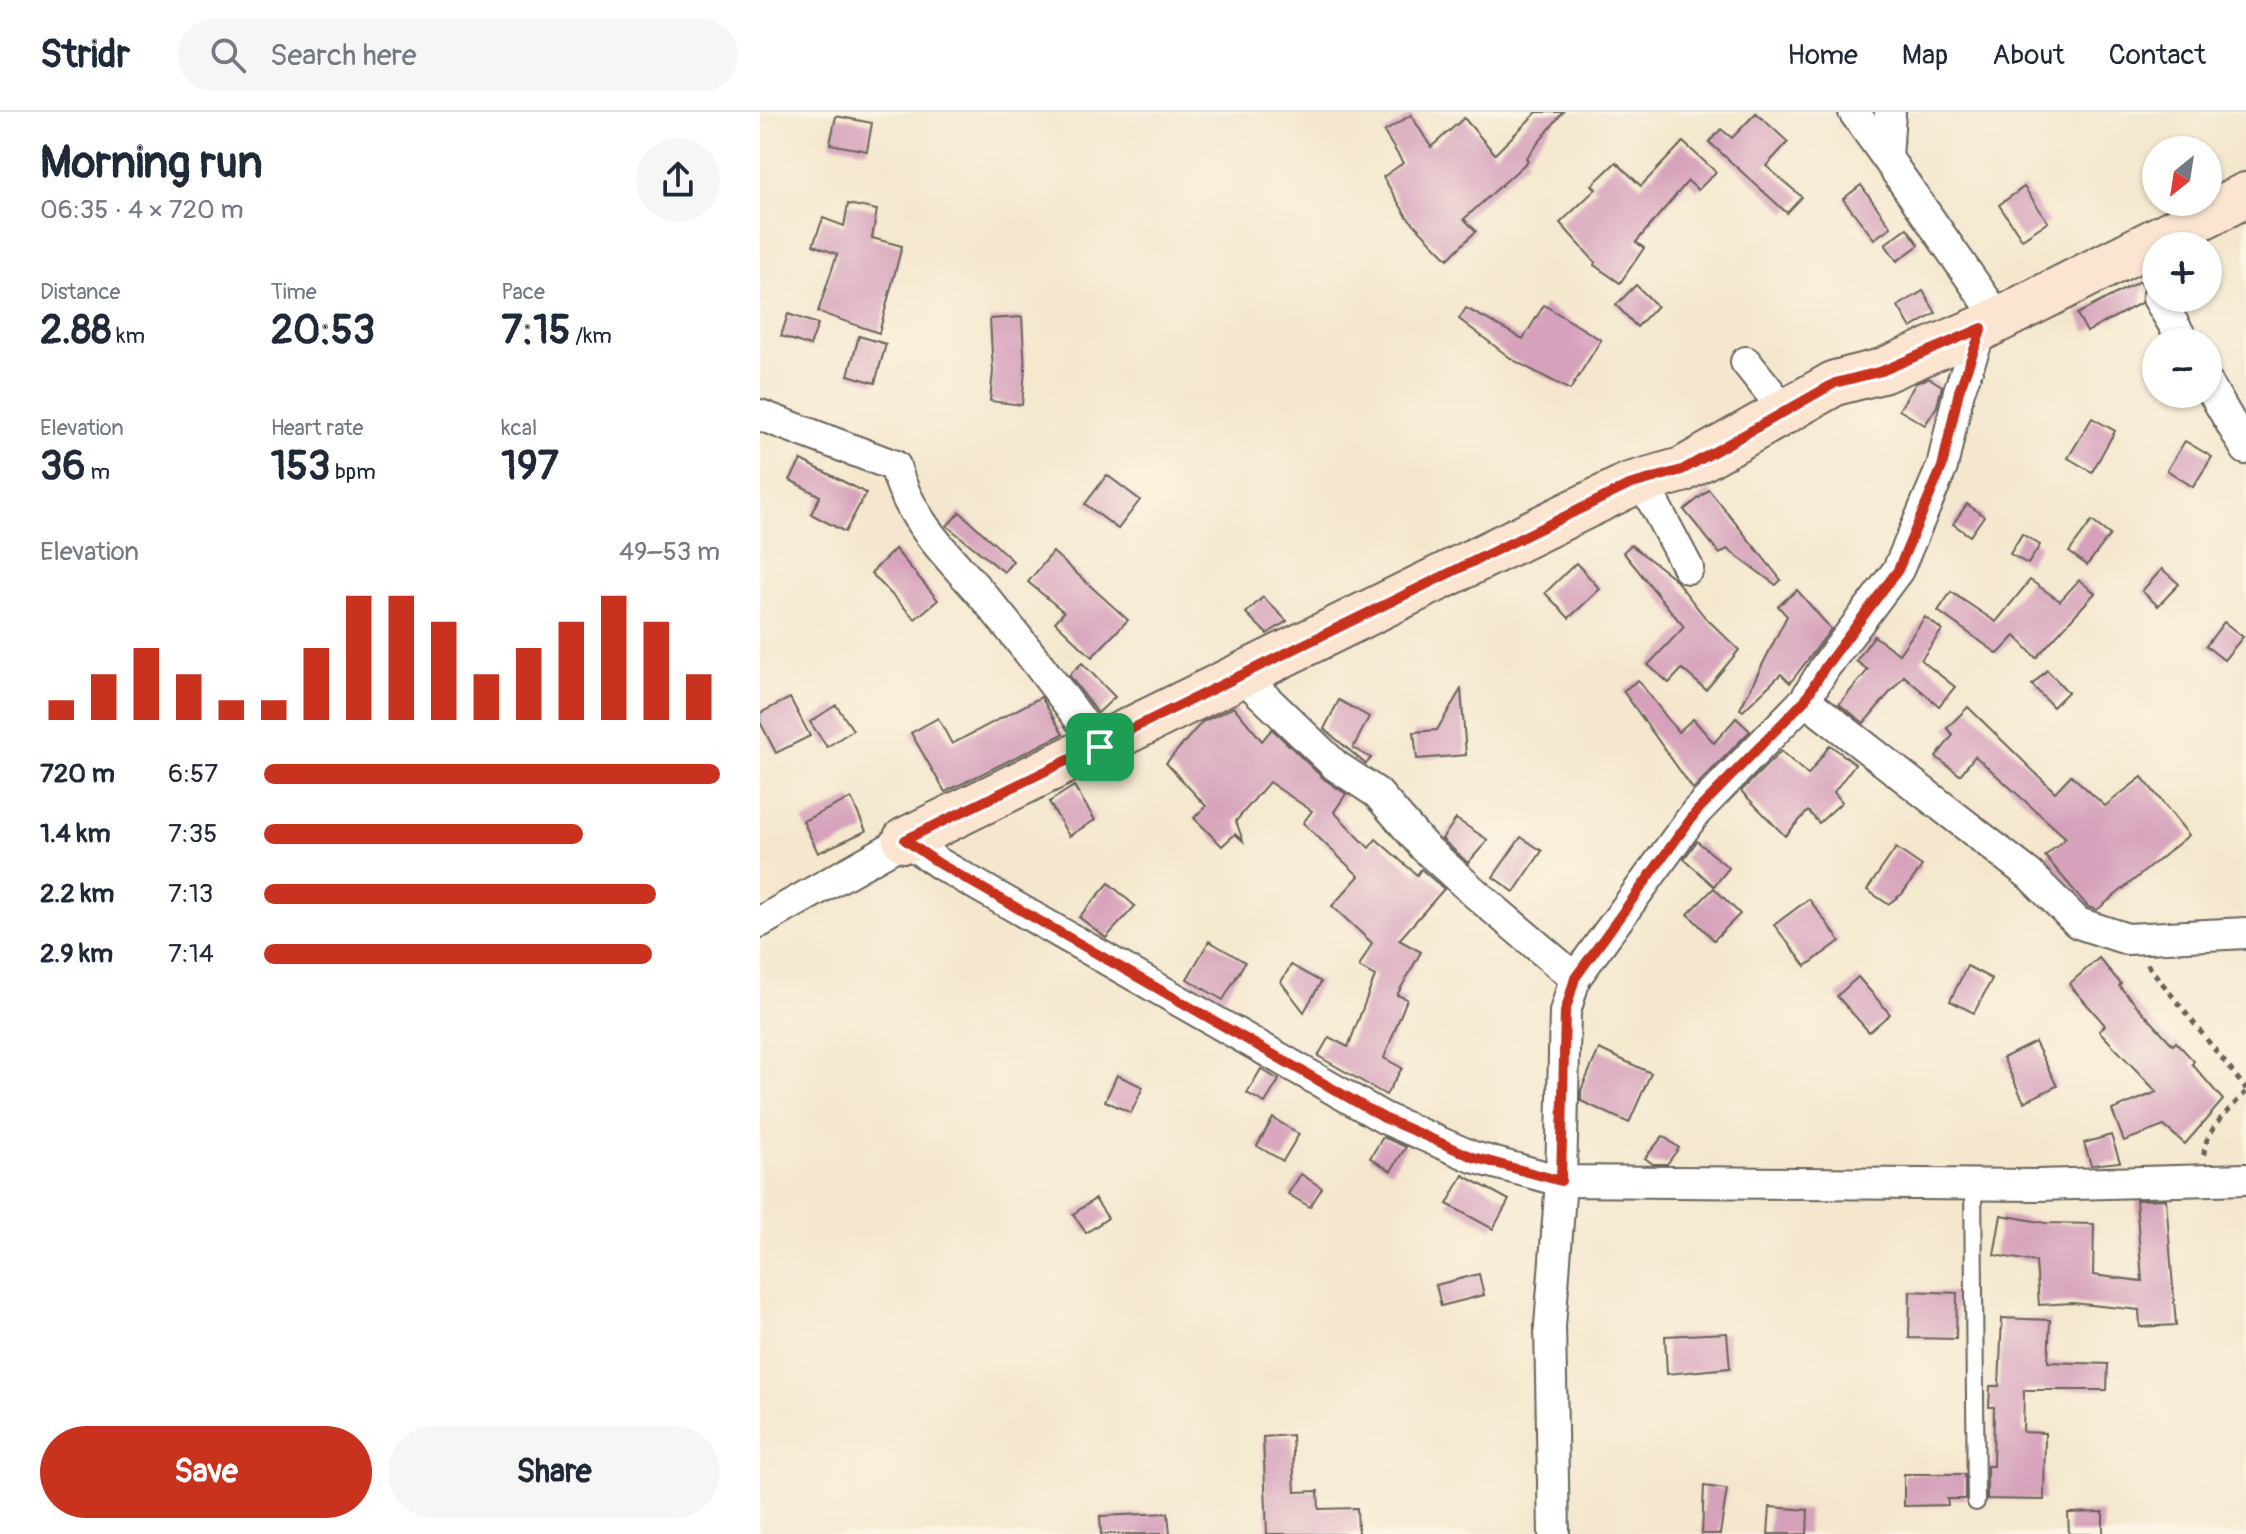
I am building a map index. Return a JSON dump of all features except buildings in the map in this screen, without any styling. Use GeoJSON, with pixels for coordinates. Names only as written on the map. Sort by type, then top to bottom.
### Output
{"type":"FeatureCollection","features":[{"type":"Feature","properties":{"kind":"street"},"geometry":{"type":"LineString","coordinates":[[1854,112],[1887,158],[1991,323]]}},
{"type":"Feature","properties":{"kind":"street"},"geometry":{"type":"LineString","coordinates":[[1887,158],[1890,112]]}},
{"type":"Feature","properties":{"kind":"street"},"geometry":{"type":"LineString","coordinates":[[760,922],[905,840],[1100,747],[1240,674],[1642,481],[1682,470],[1835,383],[1882,371],[1991,323],[2246,195]]}},
{"type":"Feature","properties":{"kind":"street"},"geometry":{"type":"LineString","coordinates":[[2132,252],[2142,270]]}},
{"type":"Feature","properties":{"kind":"street"},"geometry":{"type":"LineString","coordinates":[[1554,1534],[1550,1326],[1561,1181],[1565,1012],[1575,978],[1696,812],[1805,700],[1825,667],[1898,570],[1942,467],[1959,391],[1991,323]]}},
{"type":"Feature","properties":{"kind":"street"},"geometry":{"type":"LineString","coordinates":[[1746,362],[1785,411]]}},
{"type":"Feature","properties":{"kind":"street"},"geometry":{"type":"LineString","coordinates":[[2222,408],[2246,449]]}},
{"type":"Feature","properties":{"kind":"street"},"geometry":{"type":"LineString","coordinates":[[760,415],[895,466],[904,499],[927,533],[1041,666],[1100,747]]}},
{"type":"Feature","properties":{"kind":"street"},"geometry":{"type":"LineString","coordinates":[[1642,481],[1688,568]]}},
{"type":"Feature","properties":{"kind":"street"},"geometry":{"type":"LineString","coordinates":[[1240,674],[1336,766],[1377,793],[1434,857],[1575,978]]}},
{"type":"Feature","properties":{"kind":"street"},"geometry":{"type":"LineString","coordinates":[[1805,700],[2030,875],[2078,923],[2127,939],[2246,933]]}},
{"type":"Feature","properties":{"kind":"street"},"geometry":{"type":"LineString","coordinates":[[905,840],[940,864],[1384,1118],[1473,1157],[1561,1181],[1973,1184],[2246,1179]]}},
{"type":"Feature","properties":{"kind":"lane"},"geometry":{"type":"LineString","coordinates":[[1973,1184],[1976,1502]]}},
{"type":"Feature","properties":{"kind":"path"},"geometry":{"type":"LineString","coordinates":[[2127,939],[2246,1090],[2219,1121],[2204,1148],[2204,1180]]}},
{"type":"Feature","properties":{"kind":"route"},"geometry":{"type":"LineString","coordinates":[[1982,328],[1959,391],[1942,467],[1898,570],[1825,667],[1805,700],[1696,812],[1581,965],[1565,1012],[1561,1181],[1473,1157],[1384,1118],[940,864],[905,840],[1100,747],[1240,674],[1629,485],[1682,470],[1835,383],[1882,371],[1982,328]]}}]}
